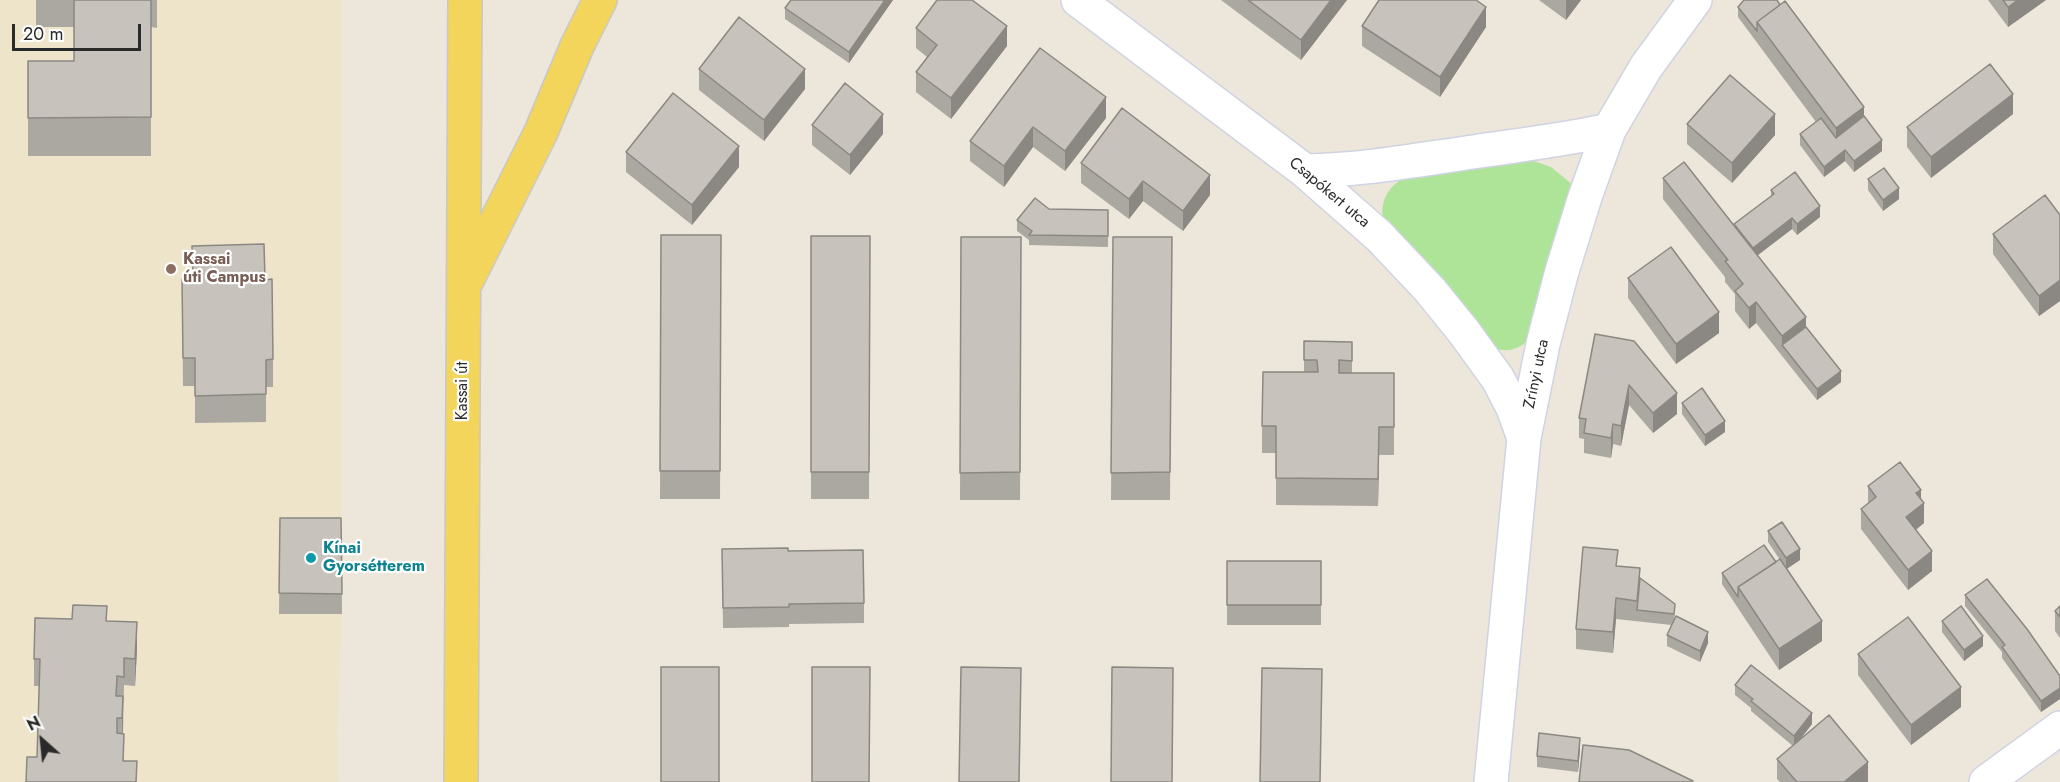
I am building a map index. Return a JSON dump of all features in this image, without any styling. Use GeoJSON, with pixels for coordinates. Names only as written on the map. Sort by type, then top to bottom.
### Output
{"type":"FeatureCollection","features":[{"type":"Feature","properties":{"kind":"main road","name":"Kassai út"},"geometry":{"type":"LineString","coordinates":[[462,782],[465,0]]}},
{"type":"Feature","properties":{"kind":"main road"},"geometry":{"type":"LineString","coordinates":[[463,290],[542,132],[559,87],[600,0]]}},
{"type":"Feature","properties":{"kind":"street","name":"Csapókert utca"},"geometry":{"type":"LineString","coordinates":[[1078,0],[1305,171],[1379,236],[1430,290],[1498,379],[1513,408],[1524,438]]}},
{"type":"Feature","properties":{"kind":"street","name":"Zrínyi utca"},"geometry":{"type":"LineString","coordinates":[[1491,782],[1524,438],[1543,344],[1585,197],[1609,130],[1646,67],[1695,0]]}},
{"type":"Feature","properties":{"kind":"street"},"geometry":{"type":"LineString","coordinates":[[1305,171],[1380,166],[1574,138],[1609,130]]}},
{"type":"Feature","properties":{"kind":"street"},"geometry":{"type":"LineString","coordinates":[[1986,782],[2060,728]]}},
{"type":"Feature","properties":{"kind":"shaded area","name":"Kassai úti Campus"},"geometry":{"type":"Polygon","coordinates":[[[0,0],[341,0],[342,614],[337,731],[338,782],[0,782],[0,0]]]}},
{"type":"Feature","properties":{"kind":"green space"},"geometry":{"type":"Polygon","coordinates":[[[1531,160],[1551,167],[1573,185],[1529,339],[1514,349],[1495,349],[1383,221],[1383,207],[1389,191],[1403,178],[1531,160]]]}},
{"type":"Feature","properties":{"kind":"building"},"geometry":{"type":"Polygon","coordinates":[[[74,0],[151,0],[151,117],[28,118],[28,61],[74,61],[74,0]]]}},
{"type":"Feature","properties":{"kind":"building"},"geometry":{"type":"Polygon","coordinates":[[[791,0],[885,0],[849,52],[785,8],[791,0]]]}},
{"type":"Feature","properties":{"kind":"building"},"geometry":{"type":"Polygon","coordinates":[[[937,0],[972,0],[1007,26],[951,98],[916,72],[937,45],[916,28],[937,0]]]}},
{"type":"Feature","properties":{"kind":"building"},"geometry":{"type":"Polygon","coordinates":[[[1248,0],[1331,0],[1301,40],[1248,0]]]}},
{"type":"Feature","properties":{"kind":"building"},"geometry":{"type":"Polygon","coordinates":[[[1379,0],[1476,0],[1486,7],[1440,77],[1362,26],[1379,0]]]}},
{"type":"Feature","properties":{"kind":"building"},"geometry":{"type":"Polygon","coordinates":[[[1744,0],[1777,0],[1780,5],[1757,22],[1757,31],[1738,7],[1744,0]]]}},
{"type":"Feature","properties":{"kind":"building"},"geometry":{"type":"Polygon","coordinates":[[[2003,0],[2018,0],[2008,7],[2003,0]]]}},
{"type":"Feature","properties":{"kind":"building"},"geometry":{"type":"Polygon","coordinates":[[[1785,1],[1864,107],[1836,128],[1757,22],[1785,1]]]}},
{"type":"Feature","properties":{"kind":"building"},"geometry":{"type":"Polygon","coordinates":[[[739,17],[805,69],[764,120],[699,69],[739,17]]]}},
{"type":"Feature","properties":{"kind":"building"},"geometry":{"type":"Polygon","coordinates":[[[1040,48],[1106,97],[1065,151],[1033,127],[1004,166],[970,141],[1040,48]]]}},
{"type":"Feature","properties":{"kind":"building"},"geometry":{"type":"Polygon","coordinates":[[[1990,64],[2013,94],[1931,157],[1907,127],[1990,64]]]}},
{"type":"Feature","properties":{"kind":"building"},"geometry":{"type":"Polygon","coordinates":[[[1730,75],[1775,114],[1732,163],[1687,124],[1730,75]]]}},
{"type":"Feature","properties":{"kind":"building"},"geometry":{"type":"Polygon","coordinates":[[[845,83],[883,114],[850,155],[812,125],[845,83]]]}},
{"type":"Feature","properties":{"kind":"building"},"geometry":{"type":"Polygon","coordinates":[[[673,93],[739,146],[692,205],[626,152],[673,93]]]}},
{"type":"Feature","properties":{"kind":"building"},"geometry":{"type":"Polygon","coordinates":[[[1122,108],[1210,175],[1183,211],[1143,181],[1129,199],[1081,163],[1122,108]]]}},
{"type":"Feature","properties":{"kind":"building"},"geometry":{"type":"Polygon","coordinates":[[[1864,116],[1882,140],[1854,161],[1845,150],[1824,167],[1800,134],[1821,118],[1836,138],[1864,116]]]}},
{"type":"Feature","properties":{"kind":"building"},"geometry":{"type":"Polygon","coordinates":[[[1684,162],[1806,317],[1782,336],[1756,302],[1749,308],[1735,291],[1743,284],[1725,261],[1728,260],[1663,178],[1684,162]]]}},
{"type":"Feature","properties":{"kind":"building"},"geometry":{"type":"Polygon","coordinates":[[[1884,168],[1899,188],[1883,200],[1868,179],[1884,168]]]}},
{"type":"Feature","properties":{"kind":"building"},"geometry":{"type":"Polygon","coordinates":[[[1795,172],[1820,206],[1797,224],[1792,218],[1753,248],[1734,224],[1774,194],[1771,190],[1795,172]]]}},
{"type":"Feature","properties":{"kind":"building"},"geometry":{"type":"Polygon","coordinates":[[[2045,195],[2060,215],[2060,280],[2039,296],[1993,234],[2045,195]]]}},
{"type":"Feature","properties":{"kind":"building"},"geometry":{"type":"Polygon","coordinates":[[[1035,198],[1049,209],[1108,210],[1108,236],[1029,235],[1032,231],[1017,220],[1035,198]]]}},
{"type":"Feature","properties":{"kind":"building"},"geometry":{"type":"Polygon","coordinates":[[[661,235],[721,235],[720,471],[660,471],[661,235]]]}},
{"type":"Feature","properties":{"kind":"building"},"geometry":{"type":"Polygon","coordinates":[[[811,236],[870,236],[869,472],[811,472],[811,236]]]}},
{"type":"Feature","properties":{"kind":"building"},"geometry":{"type":"Polygon","coordinates":[[[961,237],[1021,237],[1020,472],[960,473],[961,237]]]}},
{"type":"Feature","properties":{"kind":"building"},"geometry":{"type":"Polygon","coordinates":[[[1113,237],[1172,237],[1170,472],[1111,473],[1113,237]]]}},
{"type":"Feature","properties":{"kind":"building"},"geometry":{"type":"Polygon","coordinates":[[[264,244],[265,280],[272,279],[273,359],[266,360],[266,394],[195,396],[195,358],[183,358],[182,279],[193,279],[192,246],[264,244]]]}},
{"type":"Feature","properties":{"kind":"building"},"geometry":{"type":"Polygon","coordinates":[[[1671,247],[1719,312],[1676,344],[1628,278],[1671,247]]]}},
{"type":"Feature","properties":{"kind":"building"},"geometry":{"type":"Polygon","coordinates":[[[1806,327],[1841,371],[1817,389],[1782,345],[1806,327]]]}},
{"type":"Feature","properties":{"kind":"building"},"geometry":{"type":"Polygon","coordinates":[[[1595,334],[1634,341],[1677,393],[1653,413],[1629,385],[1621,426],[1613,424],[1611,438],[1584,433],[1586,419],[1579,418],[1595,334]]]}},
{"type":"Feature","properties":{"kind":"building"},"geometry":{"type":"Polygon","coordinates":[[[1304,341],[1352,342],[1352,361],[1339,360],[1339,373],[1394,373],[1394,427],[1379,427],[1378,479],[1276,478],[1276,426],[1262,426],[1263,372],[1318,372],[1317,360],[1304,360],[1304,341]]]}},
{"type":"Feature","properties":{"kind":"building"},"geometry":{"type":"Polygon","coordinates":[[[1702,388],[1725,421],[1705,435],[1682,403],[1702,388]]]}},
{"type":"Feature","properties":{"kind":"building"},"geometry":{"type":"Polygon","coordinates":[[[1900,462],[1921,490],[1916,493],[1924,503],[1906,517],[1932,551],[1908,570],[1861,509],[1876,497],[1868,486],[1900,462]]]}},
{"type":"Feature","properties":{"kind":"building","name":"Kínai Gyorsétterem"},"geometry":{"type":"Polygon","coordinates":[[[280,518],[341,518],[342,594],[279,593],[280,518]]]}},
{"type":"Feature","properties":{"kind":"building"},"geometry":{"type":"Polygon","coordinates":[[[1782,522],[1800,549],[1786,558],[1768,531],[1782,522]]]}},
{"type":"Feature","properties":{"kind":"building"},"geometry":{"type":"Polygon","coordinates":[[[1764,545],[1776,562],[1738,587],[1738,597],[1722,573],[1764,545]]]}},
{"type":"Feature","properties":{"kind":"building"},"geometry":{"type":"Polygon","coordinates":[[[1583,547],[1618,550],[1616,566],[1640,568],[1637,601],[1616,598],[1613,632],[1576,629],[1583,547]]]}},
{"type":"Feature","properties":{"kind":"building"},"geometry":{"type":"Polygon","coordinates":[[[788,548],[788,551],[863,550],[864,603],[723,608],[722,549],[788,548]]]}},
{"type":"Feature","properties":{"kind":"building"},"geometry":{"type":"Polygon","coordinates":[[[1780,559],[1822,621],[1779,649],[1738,587],[1780,559]]]}},
{"type":"Feature","properties":{"kind":"building"},"geometry":{"type":"Polygon","coordinates":[[[1227,561],[1321,561],[1321,605],[1227,605],[1227,561]]]}},
{"type":"Feature","properties":{"kind":"building"},"geometry":{"type":"Polygon","coordinates":[[[1640,578],[1675,604],[1674,614],[1637,610],[1640,578]]]}},
{"type":"Feature","properties":{"kind":"building"},"geometry":{"type":"Polygon","coordinates":[[[1987,579],[2027,629],[2060,676],[2060,688],[2041,701],[2002,647],[2005,645],[1965,595],[1987,579]]]}},
{"type":"Feature","properties":{"kind":"building"},"geometry":{"type":"Polygon","coordinates":[[[73,605],[107,606],[106,621],[137,622],[135,659],[124,658],[124,677],[117,676],[116,696],[123,696],[122,718],[117,718],[117,733],[124,734],[123,761],[137,761],[136,782],[26,782],[27,757],[37,757],[40,659],[34,659],[35,618],[72,619],[73,605]]]}},
{"type":"Feature","properties":{"kind":"building"},"geometry":{"type":"Polygon","coordinates":[[[1961,606],[1983,636],[1964,650],[1942,621],[1961,606]]]}},
{"type":"Feature","properties":{"kind":"building"},"geometry":{"type":"Polygon","coordinates":[[[2060,606],[2060,617],[2055,611],[2060,606]]]}},
{"type":"Feature","properties":{"kind":"building"},"geometry":{"type":"Polygon","coordinates":[[[1676,616],[1708,632],[1700,651],[1667,635],[1676,616]]]}},
{"type":"Feature","properties":{"kind":"building"},"geometry":{"type":"Polygon","coordinates":[[[1908,617],[1961,687],[1911,725],[1858,654],[1908,617]]]}},
{"type":"Feature","properties":{"kind":"building"},"geometry":{"type":"Polygon","coordinates":[[[1751,665],[1812,713],[1794,736],[1735,685],[1751,665]]]}},
{"type":"Feature","properties":{"kind":"building"},"geometry":{"type":"Polygon","coordinates":[[[661,667],[719,667],[719,782],[661,782],[661,667]]]}},
{"type":"Feature","properties":{"kind":"building"},"geometry":{"type":"Polygon","coordinates":[[[812,667],[870,667],[869,782],[812,782],[812,667]]]}},
{"type":"Feature","properties":{"kind":"building"},"geometry":{"type":"Polygon","coordinates":[[[961,667],[1021,668],[1019,782],[959,782],[961,667]]]}},
{"type":"Feature","properties":{"kind":"building"},"geometry":{"type":"Polygon","coordinates":[[[1112,667],[1173,668],[1172,782],[1111,782],[1112,667]]]}},
{"type":"Feature","properties":{"kind":"building"},"geometry":{"type":"Polygon","coordinates":[[[1262,668],[1322,669],[1320,782],[1260,782],[1262,668]]]}},
{"type":"Feature","properties":{"kind":"building"},"geometry":{"type":"Polygon","coordinates":[[[1829,715],[1868,762],[1844,782],[1797,782],[1777,759],[1829,715]]]}},
{"type":"Feature","properties":{"kind":"building"},"geometry":{"type":"Polygon","coordinates":[[[1539,733],[1580,738],[1578,761],[1537,756],[1539,733]]]}},
{"type":"Feature","properties":{"kind":"building"},"geometry":{"type":"Polygon","coordinates":[[[1583,745],[1629,750],[1693,781],[1579,782],[1583,745]]]}},
{"type":"Feature","properties":{"kind":"place","name":"Kassai úti Campus"},"geometry":{"type":"Point","coordinates":[171,269]}},
{"type":"Feature","properties":{"kind":"place","name":"Kínai Gyorsétterem"},"geometry":{"type":"Point","coordinates":[311,558]}}]}
